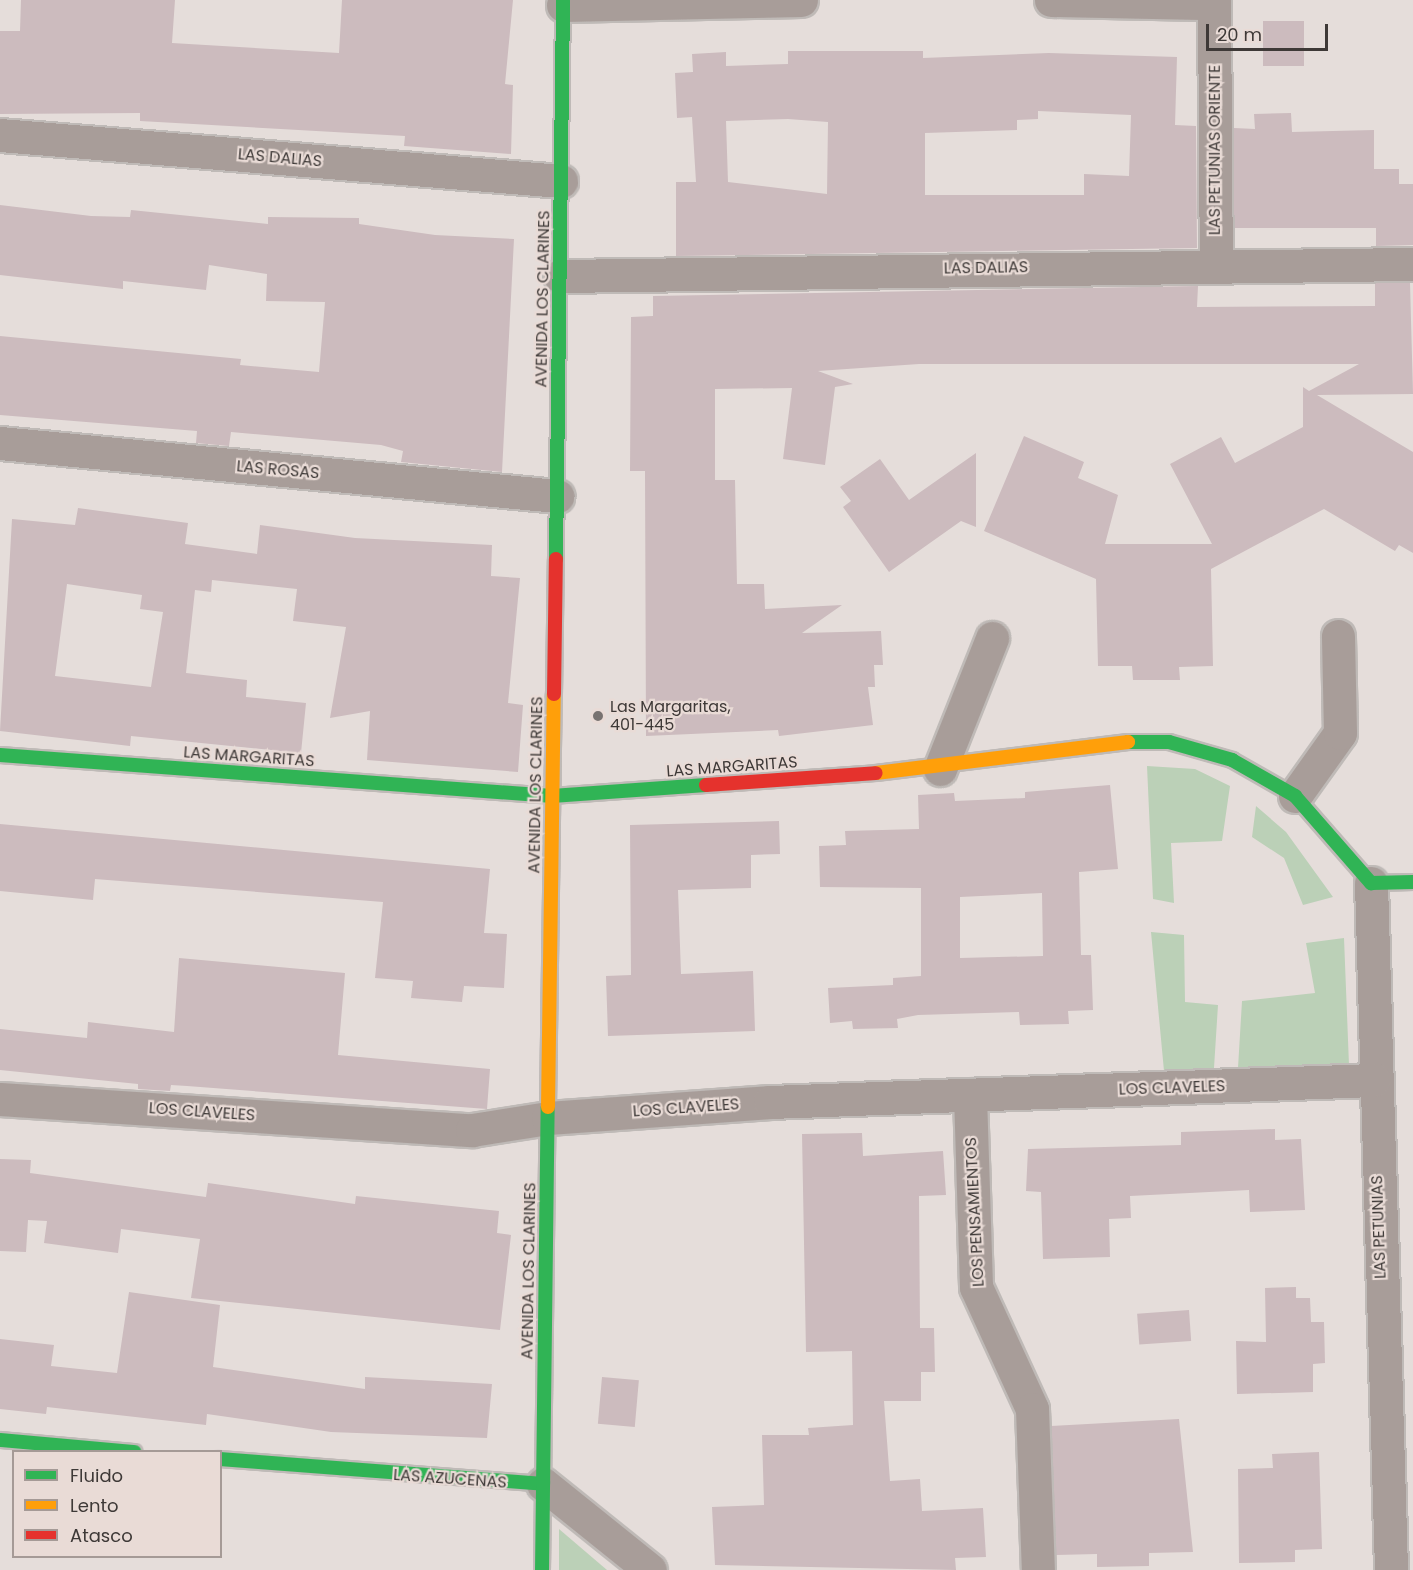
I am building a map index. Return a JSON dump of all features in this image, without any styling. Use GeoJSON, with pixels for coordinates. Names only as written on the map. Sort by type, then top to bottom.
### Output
{"type":"FeatureCollection","features":[{"type":"Feature","properties":{"kind":"street"},"geometry":{"type":"LineString","coordinates":[[563,3],[801,0]]}},
{"type":"Feature","properties":{"kind":"street"},"geometry":{"type":"LineString","coordinates":[[1051,0],[1214,1]]}},
{"type":"Feature","properties":{"kind":"street","name":"LAS PETUNIAS ORIENTE"},"geometry":{"type":"LineString","coordinates":[[1214,1],[1216,264]]}},
{"type":"Feature","properties":{"kind":"street","name":"AVENIDA LOS CLARINES"},"geometry":{"type":"LineString","coordinates":[[542,1570],[563,3]]}},
{"type":"Feature","properties":{"kind":"street","name":"LAS DALIAS"},"geometry":{"type":"LineString","coordinates":[[0,135],[561,181]]}},
{"type":"Feature","properties":{"kind":"street","name":"LAS DALIAS"},"geometry":{"type":"LineString","coordinates":[[560,276],[1216,264],[1413,264]]}},
{"type":"Feature","properties":{"kind":"street","name":"LAS ROSAS"},"geometry":{"type":"LineString","coordinates":[[0,443],[556,496]]}},
{"type":"Feature","properties":{"kind":"street"},"geometry":{"type":"LineString","coordinates":[[1294,796],[1340,733],[1338,636]]}},
{"type":"Feature","properties":{"kind":"street"},"geometry":{"type":"LineString","coordinates":[[940,769],[993,638]]}},
{"type":"Feature","properties":{"kind":"street","name":"LAS MARGARITAS"},"geometry":{"type":"LineString","coordinates":[[0,755],[552,796],[940,769],[1133,741],[1169,742],[1232,760],[1294,796],[1350,853],[1371,883]]}},
{"type":"Feature","properties":{"kind":"street"},"geometry":{"type":"LineString","coordinates":[[1371,883],[1413,882]]}},
{"type":"Feature","properties":{"kind":"street","name":"LAS PETUNIAS"},"geometry":{"type":"LineString","coordinates":[[1371,883],[1374,1080],[1391,1570]]}},
{"type":"Feature","properties":{"kind":"street","name":"LOS CLAVELES"},"geometry":{"type":"LineString","coordinates":[[0,1099],[472,1130],[548,1118],[970,1095],[1374,1080]]}},
{"type":"Feature","properties":{"kind":"street","name":"LOS PENSAMIENTOS"},"geometry":{"type":"LineString","coordinates":[[970,1095],[976,1287],[1032,1409],[1038,1570]]}},
{"type":"Feature","properties":{"kind":"street"},"geometry":{"type":"LineString","coordinates":[[0,1440],[112,1450]]}},
{"type":"Feature","properties":{"kind":"street","name":"LAS AZUCENAS"},"geometry":{"type":"LineString","coordinates":[[222,1459],[543,1485]]}},
{"type":"Feature","properties":{"kind":"street"},"geometry":{"type":"LineString","coordinates":[[543,1485],[650,1570]]}},
{"type":"Feature","properties":{"kind":"green space"},"geometry":{"type":"Polygon","coordinates":[[[1147,766],[1195,769],[1230,786],[1222,841],[1171,843],[1174,903],[1153,899],[1147,766]]]}},
{"type":"Feature","properties":{"kind":"green space"},"geometry":{"type":"Polygon","coordinates":[[[1256,806],[1286,832],[1333,897],[1303,905],[1284,858],[1252,837],[1256,806]]]}},
{"type":"Feature","properties":{"kind":"green space"},"geometry":{"type":"Polygon","coordinates":[[[1151,932],[1184,935],[1185,1002],[1218,1005],[1214,1068],[1164,1071],[1151,932]]]}},
{"type":"Feature","properties":{"kind":"green space"},"geometry":{"type":"Polygon","coordinates":[[[1344,938],[1349,1065],[1238,1068],[1242,1001],[1315,993],[1306,943],[1344,938]]]}},
{"type":"Feature","properties":{"kind":"green space"},"geometry":{"type":"Polygon","coordinates":[[[559,1529],[607,1570],[559,1570],[559,1529]]]}},
{"type":"Feature","properties":{"kind":"building"},"geometry":{"type":"Polygon","coordinates":[[[21,0],[175,0],[172,43],[339,53],[342,0],[513,0],[505,84],[513,85],[511,154],[404,146],[405,136],[140,121],[140,113],[0,114],[0,31],[20,31],[21,0]]]}},
{"type":"Feature","properties":{"kind":"building"},"geometry":{"type":"Polygon","coordinates":[[[1263,21],[1304,21],[1304,66],[1263,66],[1263,21]]]}},
{"type":"Feature","properties":{"kind":"building"},"geometry":{"type":"Polygon","coordinates":[[[788,51],[923,51],[923,58],[1049,53],[1177,57],[1175,125],[1196,126],[1197,248],[676,256],[676,182],[696,182],[692,117],[677,118],[675,73],[693,72],[692,54],[726,52],[726,66],[788,64],[788,51]],[[1038,111],[1038,119],[1017,120],[1017,130],[925,133],[925,195],[1084,195],[1084,174],[1129,176],[1131,115],[1038,111]],[[788,119],[726,121],[728,182],[827,194],[828,122],[788,119]]]}},
{"type":"Feature","properties":{"kind":"building"},"geometry":{"type":"Polygon","coordinates":[[[1291,113],[1292,132],[1374,130],[1374,169],[1399,169],[1399,184],[1413,184],[1413,245],[1376,246],[1376,228],[1234,228],[1234,128],[1255,129],[1254,114],[1291,113]]]}},
{"type":"Feature","properties":{"kind":"building"},"geometry":{"type":"Polygon","coordinates":[[[0,205],[91,216],[130,217],[131,210],[268,224],[268,217],[359,218],[359,224],[435,235],[514,239],[502,472],[401,462],[403,451],[381,445],[231,432],[229,446],[196,443],[197,431],[0,415],[0,336],[241,359],[240,365],[319,372],[325,302],[266,301],[267,274],[209,265],[206,290],[123,281],[123,289],[0,275],[0,205]]]}},
{"type":"Feature","properties":{"kind":"building"},"geometry":{"type":"Polygon","coordinates":[[[1375,283],[1410,283],[1413,394],[1317,395],[1413,452],[1413,553],[1399,545],[1395,551],[1324,509],[1211,569],[1213,666],[1179,667],[1180,680],[1133,680],[1132,666],[1098,666],[1096,579],[984,531],[1024,436],[1084,462],[1078,478],[1118,495],[1105,544],[1212,544],[1170,464],[1221,437],[1235,463],[1303,427],[1303,387],[1309,391],[1359,364],[919,364],[818,371],[853,384],[835,387],[825,465],[783,459],[792,388],[715,389],[715,480],[735,480],[737,584],[764,584],[765,609],[842,605],[802,633],[881,631],[883,665],[874,665],[875,687],[868,687],[873,725],[779,736],[778,730],[646,736],[645,471],[630,471],[631,317],[653,316],[653,296],[1198,286],[1197,307],[1375,306],[1375,283]]]}},
{"type":"Feature","properties":{"kind":"building"},"geometry":{"type":"Polygon","coordinates":[[[976,453],[976,527],[961,521],[889,572],[843,507],[851,501],[840,487],[880,459],[909,500],[976,453]]]}},
{"type":"Feature","properties":{"kind":"building"},"geometry":{"type":"Polygon","coordinates":[[[78,508],[188,523],[185,544],[257,554],[260,525],[355,538],[492,545],[491,576],[520,578],[508,703],[523,705],[518,772],[367,760],[370,711],[330,718],[346,627],[293,621],[297,589],[212,580],[211,592],[195,590],[186,673],[247,680],[246,697],[306,703],[301,753],[131,736],[130,746],[0,731],[12,519],[75,525],[78,508]],[[67,584],[55,676],[151,687],[163,612],[140,609],[142,595],[67,584]]]}},
{"type":"Feature","properties":{"kind":"building"},"geometry":{"type":"Polygon","coordinates":[[[1110,785],[1118,869],[1079,872],[1081,955],[1091,955],[1093,1010],[1068,1011],[1069,1024],[1020,1025],[1019,1012],[918,1015],[897,1019],[898,1028],[853,1029],[852,1021],[830,1023],[828,988],[893,985],[893,978],[921,976],[921,888],[820,887],[819,846],[846,845],[845,831],[919,829],[918,795],[954,793],[955,801],[1025,798],[1025,792],[1110,785]],[[1042,893],[960,897],[960,958],[1043,956],[1042,893]]]}},
{"type":"Feature","properties":{"kind":"building"},"geometry":{"type":"Polygon","coordinates":[[[779,821],[780,854],[751,855],[751,888],[678,890],[681,974],[753,971],[755,1031],[608,1036],[606,976],[631,975],[630,825],[779,821]]]}},
{"type":"Feature","properties":{"kind":"building"},"geometry":{"type":"Polygon","coordinates":[[[0,824],[490,869],[484,933],[507,934],[504,988],[464,986],[462,1002],[411,998],[413,981],[375,978],[383,902],[95,879],[93,900],[0,891],[0,824]]]}},
{"type":"Feature","properties":{"kind":"building"},"geometry":{"type":"Polygon","coordinates":[[[179,958],[345,973],[338,1055],[490,1069],[487,1109],[171,1085],[170,1091],[138,1089],[138,1084],[0,1070],[0,1029],[87,1038],[88,1022],[174,1032],[179,958]]]}},
{"type":"Feature","properties":{"kind":"building"},"geometry":{"type":"Polygon","coordinates":[[[1275,1129],[1275,1140],[1301,1139],[1305,1210],[1250,1212],[1249,1190],[1130,1196],[1131,1218],[1109,1219],[1110,1257],[1043,1259],[1041,1192],[1026,1191],[1028,1149],[1181,1145],[1181,1132],[1275,1129]]]}},
{"type":"Feature","properties":{"kind":"building"},"geometry":{"type":"Polygon","coordinates":[[[862,1133],[863,1156],[943,1151],[946,1195],[919,1196],[920,1328],[934,1328],[935,1372],[921,1372],[921,1401],[884,1401],[890,1481],[920,1479],[922,1511],[983,1508],[986,1557],[955,1558],[956,1570],[715,1565],[712,1507],[764,1505],[762,1435],[809,1435],[808,1428],[853,1425],[852,1351],[806,1352],[802,1134],[862,1133]]]}},
{"type":"Feature","properties":{"kind":"building"},"geometry":{"type":"Polygon","coordinates":[[[0,1159],[31,1160],[30,1173],[206,1197],[208,1183],[355,1204],[356,1196],[499,1211],[497,1233],[511,1235],[500,1330],[191,1298],[200,1239],[121,1229],[118,1253],[44,1243],[47,1221],[28,1220],[26,1252],[0,1251],[0,1159]]]}},
{"type":"Feature","properties":{"kind":"building"},"geometry":{"type":"Polygon","coordinates":[[[1296,1287],[1296,1298],[1310,1298],[1311,1322],[1324,1322],[1325,1363],[1313,1364],[1313,1392],[1237,1394],[1236,1341],[1266,1342],[1265,1288],[1296,1287]]]}},
{"type":"Feature","properties":{"kind":"building"},"geometry":{"type":"Polygon","coordinates":[[[129,1292],[220,1305],[213,1367],[365,1389],[365,1377],[492,1384],[487,1438],[331,1432],[207,1414],[206,1425],[47,1407],[46,1414],[0,1409],[0,1339],[54,1345],[51,1366],[117,1373],[129,1292]]]}},
{"type":"Feature","properties":{"kind":"building"},"geometry":{"type":"Polygon","coordinates":[[[1189,1310],[1191,1341],[1139,1345],[1137,1314],[1189,1310]]]}},
{"type":"Feature","properties":{"kind":"building"},"geometry":{"type":"Polygon","coordinates":[[[602,1377],[639,1380],[635,1427],[598,1424],[602,1377]]]}},
{"type":"Feature","properties":{"kind":"building"},"geometry":{"type":"Polygon","coordinates":[[[1179,1419],[1193,1552],[1149,1553],[1149,1566],[1097,1567],[1097,1554],[1056,1555],[1051,1426],[1179,1419]]]}},
{"type":"Feature","properties":{"kind":"building"},"geometry":{"type":"Polygon","coordinates":[[[1319,1452],[1322,1549],[1295,1550],[1295,1562],[1239,1563],[1238,1469],[1273,1468],[1272,1454],[1319,1452]]]}},
{"type":"Feature","properties":{"kind":"traffic: fast"},"geometry":{"type":"LineString","coordinates":[[556,559],[563,0]]}},
{"type":"Feature","properties":{"kind":"traffic: fast"},"geometry":{"type":"LineString","coordinates":[[1128,742],[1169,742],[1232,760],[1295,796],[1371,883],[1413,882]]}},
{"type":"Feature","properties":{"kind":"traffic: fast"},"geometry":{"type":"LineString","coordinates":[[0,755],[552,796],[706,785]]}},
{"type":"Feature","properties":{"kind":"traffic: fast"},"geometry":{"type":"LineString","coordinates":[[542,1570],[548,1107]]}},
{"type":"Feature","properties":{"kind":"traffic: fast"},"geometry":{"type":"LineString","coordinates":[[0,1440],[112,1450]]}},
{"type":"Feature","properties":{"kind":"traffic: fast"},"geometry":{"type":"LineString","coordinates":[[222,1459],[543,1484]]}},
{"type":"Feature","properties":{"kind":"traffic: slow"},"geometry":{"type":"LineString","coordinates":[[548,1107],[554,694]]}},
{"type":"Feature","properties":{"kind":"traffic: slow"},"geometry":{"type":"LineString","coordinates":[[876,773],[1128,742]]}},
{"type":"Feature","properties":{"kind":"traffic: jam"},"geometry":{"type":"LineString","coordinates":[[554,694],[556,559]]}},
{"type":"Feature","properties":{"kind":"traffic: jam"},"geometry":{"type":"LineString","coordinates":[[706,785],[876,773]]}},
{"type":"Feature","properties":{"kind":"place","name":"Las Margaritas, 401-445"},"geometry":{"type":"Point","coordinates":[598,716]}}]}
